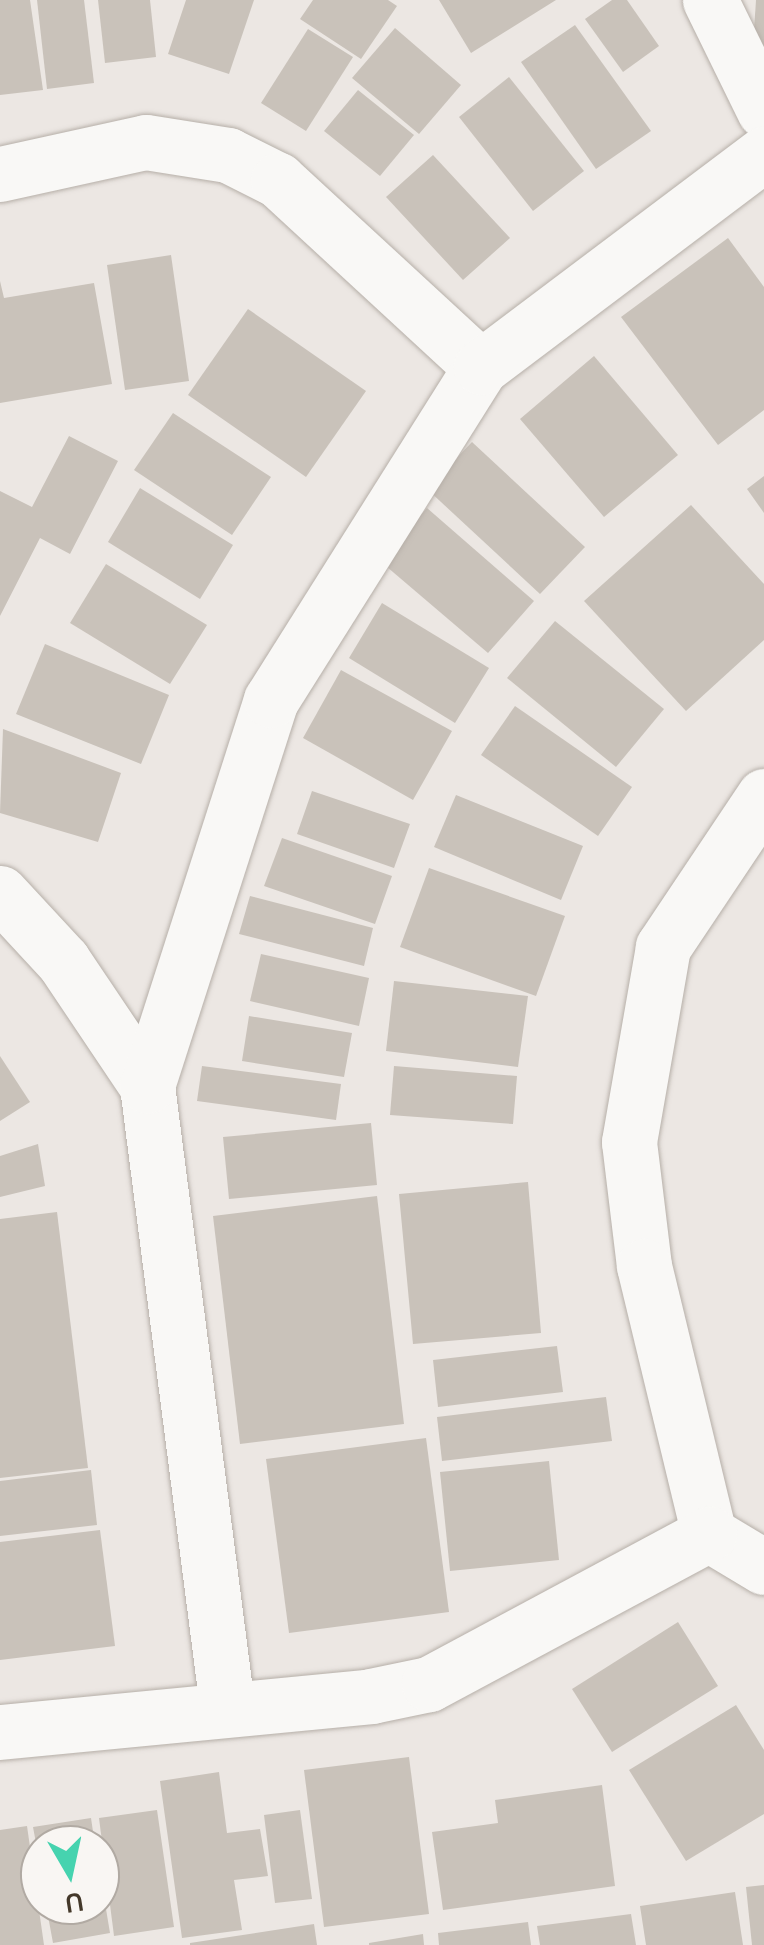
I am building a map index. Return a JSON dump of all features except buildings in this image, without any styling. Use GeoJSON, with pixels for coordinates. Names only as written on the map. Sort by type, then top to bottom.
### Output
{"type":"FeatureCollection","features":[{"type":"Feature","properties":{"kind":"street"},"geometry":{"type":"LineString","coordinates":[[710,0],[764,110]]}},
{"type":"Feature","properties":{"kind":"street"},"geometry":{"type":"LineString","coordinates":[[0,174],[146,142],[228,155],[278,180],[481,366]]}},
{"type":"Feature","properties":{"kind":"street"},"geometry":{"type":"LineString","coordinates":[[227,1706],[146,1086],[272,700],[481,366],[764,154]]}},
{"type":"Feature","properties":{"kind":"street"},"geometry":{"type":"LineString","coordinates":[[764,796],[663,947],[629,1142],[644,1266],[709,1534],[764,1567]]}},
{"type":"Feature","properties":{"kind":"street"},"geometry":{"type":"LineString","coordinates":[[0,893],[63,961],[146,1086]]}},
{"type":"Feature","properties":{"kind":"street"},"geometry":{"type":"LineString","coordinates":[[0,1732],[227,1706],[372,1696],[429,1684],[709,1534]]}}]}
